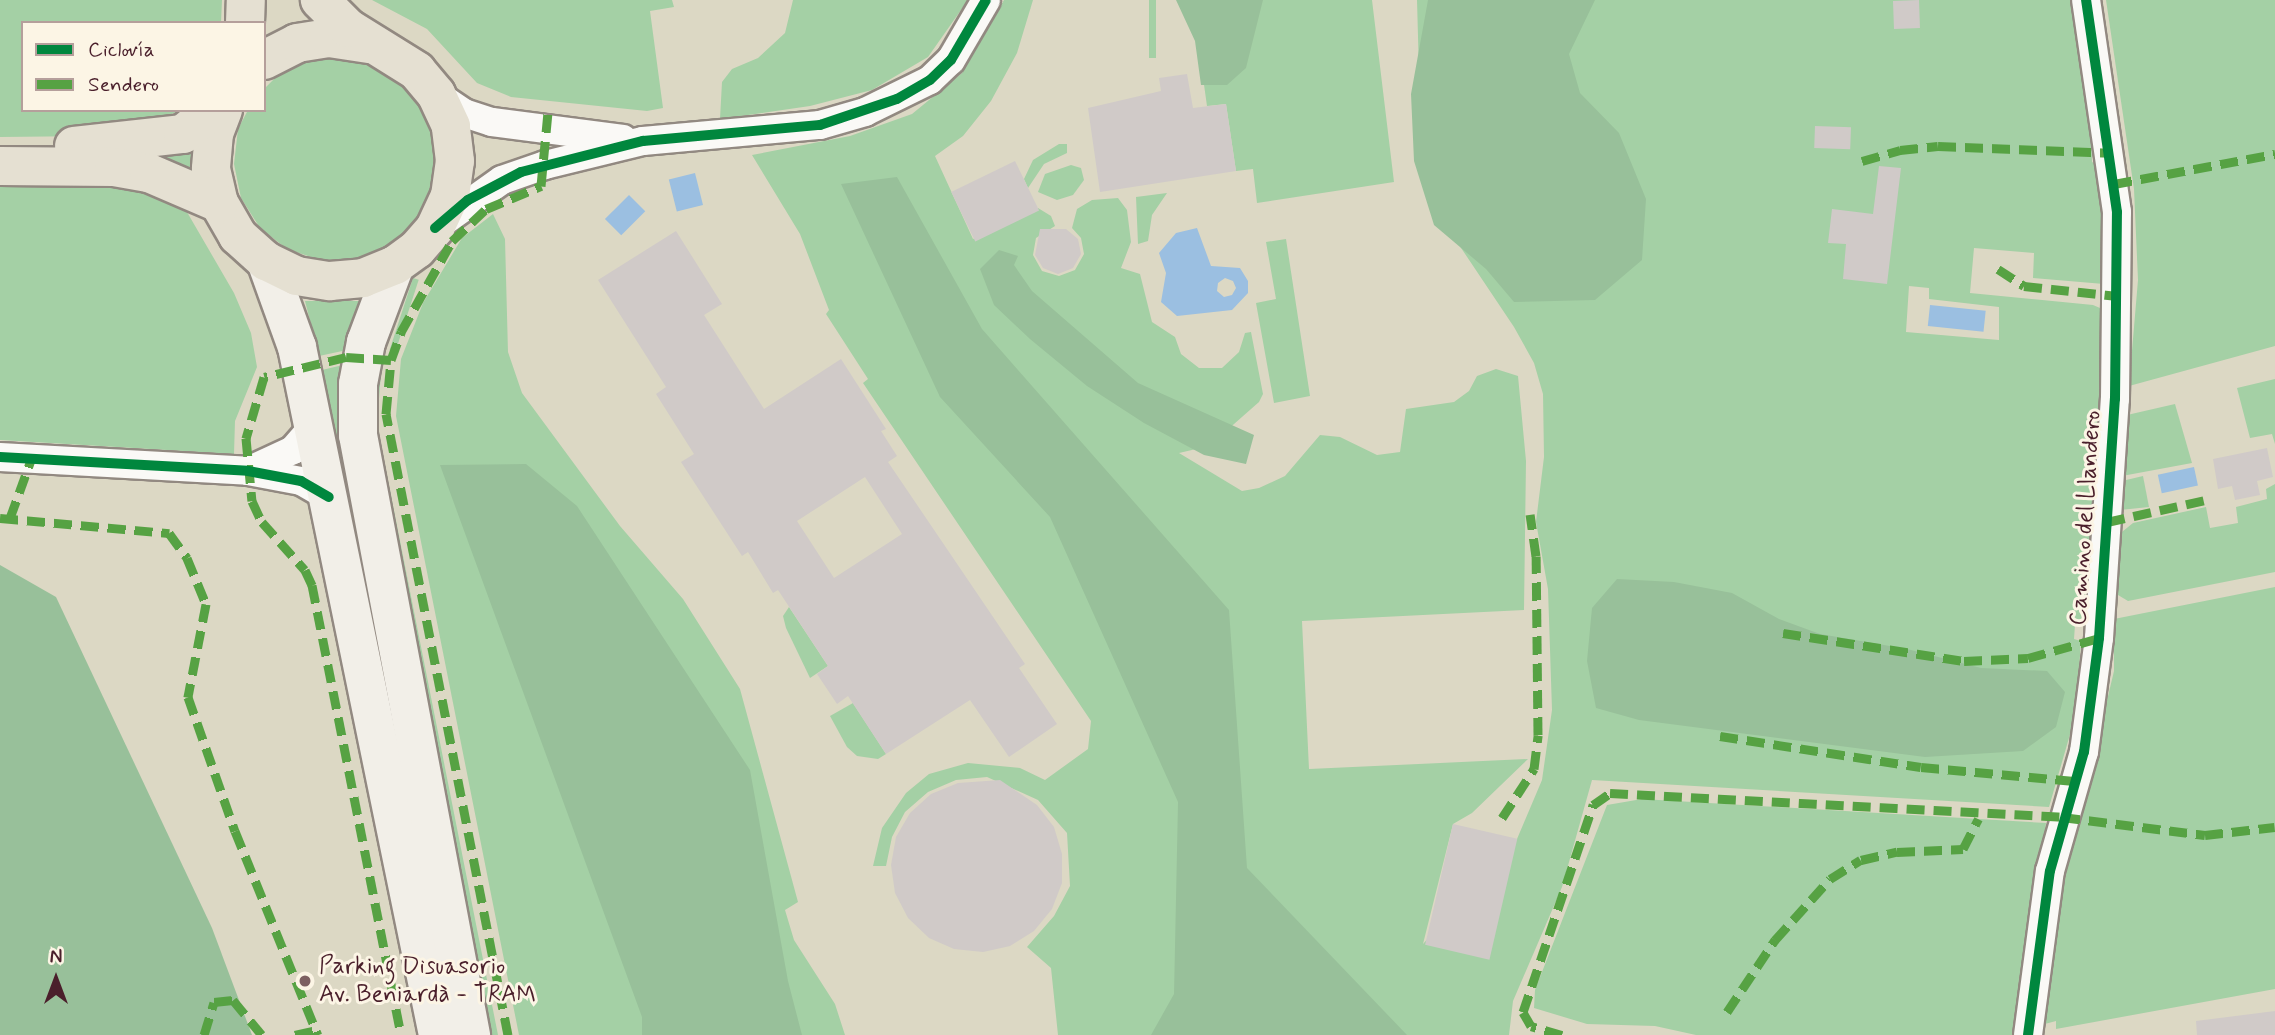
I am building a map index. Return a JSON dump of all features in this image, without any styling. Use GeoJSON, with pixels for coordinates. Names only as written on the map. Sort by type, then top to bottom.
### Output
{"type":"FeatureCollection","features":[{"type":"Feature","properties":{"kind":"main road"},"geometry":{"type":"LineString","coordinates":[[245,21],[246,0]]}},
{"type":"Feature","properties":{"kind":"main road"},"geometry":{"type":"LineString","coordinates":[[222,112],[214,133],[211,169],[219,204],[238,236],[266,261],[297,276],[330,281],[363,278],[395,265],[435,228],[450,196],[456,161],[451,126],[436,94],[417,71],[348,28],[320,0]]}},
{"type":"Feature","properties":{"kind":"main road"},"geometry":{"type":"LineString","coordinates":[[266,59],[297,44],[330,38],[362,42],[393,54]]}},
{"type":"Feature","properties":{"kind":"main road"},"geometry":{"type":"LineString","coordinates":[[0,149],[101,145],[183,134],[211,112]]}},
{"type":"Feature","properties":{"kind":"main road"},"geometry":{"type":"LineString","coordinates":[[0,166],[114,167],[149,173],[219,204]]}},
{"type":"Feature","properties":{"kind":"main road"},"geometry":{"type":"LineString","coordinates":[[266,261],[297,347],[438,1035]]}},
{"type":"Feature","properties":{"kind":"main road"},"geometry":{"type":"LineString","coordinates":[[395,265],[366,342],[358,384],[358,435],[471,1035]]}},
{"type":"Feature","properties":{"kind":"street"},"geometry":{"type":"LineString","coordinates":[[435,228],[468,200],[521,172],[643,141],[820,125],[897,99],[930,80],[951,60],[986,0]]}},
{"type":"Feature","properties":{"kind":"street","name":"Camino del Llandero"},"geometry":{"type":"LineString","coordinates":[[2028,1035],[2050,871],[2084,752],[2100,626],[2115,399],[2117,212],[2086,0]]}},
{"type":"Feature","properties":{"kind":"street"},"geometry":{"type":"LineString","coordinates":[[436,94],[464,113],[492,122],[643,141]]}},
{"type":"Feature","properties":{"kind":"street"},"geometry":{"type":"LineString","coordinates":[[248,471],[293,450],[313,427]]}},
{"type":"Feature","properties":{"kind":"street"},"geometry":{"type":"LineString","coordinates":[[0,457],[248,471],[300,481],[329,497]]}},
{"type":"Feature","properties":{"kind":"green space"},"geometry":{"type":"Polygon","coordinates":[[[0,0],[222,0],[221,21],[21,21],[21,112],[176,112],[145,125],[94,136],[0,137],[0,0]]]}},
{"type":"Feature","properties":{"kind":"green space"},"geometry":{"type":"Polygon","coordinates":[[[372,0],[672,0],[674,7],[650,11],[663,108],[647,111],[511,97],[477,83],[427,29],[372,0]]]}},
{"type":"Feature","properties":{"kind":"green space"},"geometry":{"type":"Polygon","coordinates":[[[793,0],[968,0],[928,57],[872,90],[810,106],[720,119],[722,82],[732,69],[758,58],[785,33],[793,0]]]}},
{"type":"Feature","properties":{"kind":"green space"},"geometry":{"type":"Polygon","coordinates":[[[1004,0],[1033,0],[1017,53],[991,101],[963,136],[935,156],[973,239],[1038,208],[1051,216],[1055,226],[1036,238],[1033,255],[1042,271],[1059,276],[1075,270],[1084,254],[1081,238],[1072,228],[1077,209],[1092,200],[1118,198],[1127,210],[1131,242],[1121,268],[1140,274],[1152,322],[1175,337],[1181,354],[1199,368],[1222,368],[1239,352],[1245,333],[1251,332],[1263,394],[1259,402],[1209,446],[1179,453],[1242,491],[1259,488],[1285,476],[1320,435],[1340,437],[1377,455],[1400,452],[1406,409],[1454,402],[1469,391],[1477,376],[1496,369],[1518,376],[1526,461],[1524,610],[1302,621],[1309,769],[1528,759],[1472,813],[1453,824],[1423,944],[1517,839],[1542,780],[1552,710],[1548,589],[1536,522],[1544,457],[1543,394],[1534,363],[1514,327],[1437,212],[1421,146],[1417,0],[2073,0],[2091,111],[2092,162],[2104,169],[2104,284],[2033,278],[2034,253],[1974,248],[1970,293],[2093,305],[2107,311],[2100,466],[2083,620],[2075,625],[2074,639],[2081,641],[2078,685],[2073,724],[2049,807],[1592,780],[1562,887],[1513,1001],[1509,1035],[1058,1035],[1051,968],[1027,947],[1054,916],[1070,886],[1067,833],[1038,800],[987,777],[956,780],[928,792],[905,812],[892,837],[886,866],[873,866],[882,828],[906,793],[929,774],[968,763],[1020,768],[1045,780],[1088,749],[1091,721],[863,383],[868,379],[826,314],[829,310],[800,234],[752,155],[850,136],[912,114],[962,73],[1004,0]],[[1909,286],[1906,332],[1999,340],[1999,307],[1929,299],[1929,288],[1909,286]]]}},
{"type":"Feature","properties":{"kind":"green space"},"geometry":{"type":"Polygon","coordinates":[[[1149,0],[1156,0],[1156,58],[1149,58],[1149,0]]]}},
{"type":"Feature","properties":{"kind":"green space"},"geometry":{"type":"Polygon","coordinates":[[[1176,0],[1263,0],[1246,68],[1227,85],[1201,85],[1195,41],[1176,0]]]}},
{"type":"Feature","properties":{"kind":"green space"},"geometry":{"type":"Polygon","coordinates":[[[1192,0],[1372,0],[1394,182],[1257,203],[1253,169],[1236,171],[1226,104],[1207,106],[1192,0]]]}},
{"type":"Feature","properties":{"kind":"green space"},"geometry":{"type":"Polygon","coordinates":[[[1428,0],[1595,0],[1569,54],[1580,93],[1619,133],[1646,199],[1642,260],[1595,300],[1514,302],[1486,269],[1434,225],[1414,161],[1411,94],[1428,0]]]}},
{"type":"Feature","properties":{"kind":"green space"},"geometry":{"type":"Polygon","coordinates":[[[2106,0],[2275,0],[2275,346],[2129,386],[2138,280],[2134,189],[2106,0]]]}},
{"type":"Feature","properties":{"kind":"green space"},"geometry":{"type":"Polygon","coordinates":[[[344,57],[376,64],[404,81],[425,106],[437,136],[439,169],[431,200],[414,228],[388,248],[355,260],[320,260],[287,249],[260,228],[241,198],[234,164],[238,129],[247,112],[266,112],[266,87],[279,74],[311,60],[344,57]]]}},
{"type":"Feature","properties":{"kind":"green space"},"geometry":{"type":"Polygon","coordinates":[[[1059,144],[1067,144],[1067,153],[1044,164],[1028,188],[1024,179],[1033,160],[1059,144]]]}},
{"type":"Feature","properties":{"kind":"green space"},"geometry":{"type":"Polygon","coordinates":[[[192,146],[192,173],[153,157],[192,146]]]}},
{"type":"Feature","properties":{"kind":"green space"},"geometry":{"type":"Polygon","coordinates":[[[1071,165],[1081,168],[1084,180],[1073,195],[1057,200],[1038,192],[1045,174],[1071,165]]]}},
{"type":"Feature","properties":{"kind":"green space"},"geometry":{"type":"Polygon","coordinates":[[[897,177],[982,329],[1229,610],[1247,868],[1407,1035],[1151,1035],[1174,994],[1178,802],[1050,517],[940,397],[841,184],[897,177]]]}},
{"type":"Feature","properties":{"kind":"green space"},"geometry":{"type":"Polygon","coordinates":[[[0,181],[120,181],[180,200],[234,293],[251,333],[257,367],[235,421],[234,454],[0,440],[0,181]]]}},
{"type":"Feature","properties":{"kind":"green space"},"geometry":{"type":"Polygon","coordinates":[[[1167,193],[1152,215],[1148,241],[1138,244],[1136,197],[1167,193]]]}},
{"type":"Feature","properties":{"kind":"green space"},"geometry":{"type":"Polygon","coordinates":[[[493,214],[505,239],[508,352],[522,393],[620,526],[683,599],[740,689],[798,902],[785,910],[794,940],[835,1004],[845,1035],[519,1035],[396,416],[401,359],[423,303],[462,238],[493,214]]]}},
{"type":"Feature","properties":{"kind":"green space"},"geometry":{"type":"Polygon","coordinates":[[[1286,239],[1310,396],[1274,403],[1256,303],[1276,299],[1266,242],[1286,239]]]}},
{"type":"Feature","properties":{"kind":"green space"},"geometry":{"type":"Polygon","coordinates":[[[999,250],[1018,256],[1014,265],[1032,291],[1138,383],[1254,435],[1246,464],[1204,455],[1144,423],[1087,386],[1030,339],[994,305],[980,269],[999,250]]]}},
{"type":"Feature","properties":{"kind":"green space"},"geometry":{"type":"Polygon","coordinates":[[[413,278],[419,280],[395,352],[390,350],[413,278]]]}},
{"type":"Feature","properties":{"kind":"green space"},"geometry":{"type":"Polygon","coordinates":[[[305,301],[362,301],[347,350],[319,356],[305,301]]]}},
{"type":"Feature","properties":{"kind":"green space"},"geometry":{"type":"Polygon","coordinates":[[[343,365],[338,413],[342,456],[339,457],[322,370],[343,365]]]}},
{"type":"Feature","properties":{"kind":"green space"},"geometry":{"type":"Polygon","coordinates":[[[374,372],[381,373],[377,424],[498,1035],[490,1035],[375,463],[374,372]]]}},
{"type":"Feature","properties":{"kind":"green space"},"geometry":{"type":"Polygon","coordinates":[[[2275,379],[2275,444],[2272,434],[2250,438],[2237,388],[2275,379]]]}},
{"type":"Feature","properties":{"kind":"green space"},"geometry":{"type":"Polygon","coordinates":[[[2175,404],[2192,463],[2122,476],[2127,415],[2175,404]]]}},
{"type":"Feature","properties":{"kind":"green space"},"geometry":{"type":"Polygon","coordinates":[[[526,464],[577,506],[750,770],[788,981],[802,1035],[642,1035],[642,1017],[440,465],[526,464]]]}},
{"type":"Feature","properties":{"kind":"green space"},"geometry":{"type":"Polygon","coordinates":[[[2143,476],[2149,507],[2120,510],[2122,481],[2143,476]]]}},
{"type":"Feature","properties":{"kind":"green space"},"geometry":{"type":"Polygon","coordinates":[[[2275,484],[2275,572],[2128,601],[2113,592],[2117,536],[2133,523],[2206,507],[2210,528],[2238,523],[2236,507],[2267,499],[2266,489],[2275,484]]]}},
{"type":"Feature","properties":{"kind":"green space"},"geometry":{"type":"Polygon","coordinates":[[[0,565],[56,597],[212,928],[252,1035],[0,1035],[0,565]]]}},
{"type":"Feature","properties":{"kind":"green space"},"geometry":{"type":"Polygon","coordinates":[[[1617,579],[1674,582],[1732,593],[1779,619],[1820,634],[1907,649],[1981,668],[2047,671],[2065,692],[2056,727],[2023,751],[1925,757],[1639,720],[1596,708],[1587,661],[1592,608],[1617,579]]]}},
{"type":"Feature","properties":{"kind":"green space"},"geometry":{"type":"Polygon","coordinates":[[[2275,587],[2275,989],[2056,1029],[2056,1021],[2041,1025],[2066,873],[2114,671],[2114,619],[2275,587]]]}},
{"type":"Feature","properties":{"kind":"green space"},"geometry":{"type":"Polygon","coordinates":[[[789,607],[828,666],[810,678],[786,628],[783,616],[789,607]]]}},
{"type":"Feature","properties":{"kind":"green space"},"geometry":{"type":"Polygon","coordinates":[[[853,703],[886,754],[878,759],[857,756],[847,747],[830,716],[853,703]]]}},
{"type":"Feature","properties":{"kind":"green space"},"geometry":{"type":"Polygon","coordinates":[[[1642,799],[2046,823],[2017,1035],[1696,1035],[1655,1026],[1587,1024],[1534,1008],[1535,990],[1607,805],[1642,799]]]}},
{"type":"Feature","properties":{"kind":"water"},"geometry":{"type":"Polygon","coordinates":[[[695,173],[703,205],[677,212],[669,180],[695,173]]]}},
{"type":"Feature","properties":{"kind":"water"},"geometry":{"type":"Polygon","coordinates":[[[629,195],[645,211],[621,235],[605,219],[629,195]]]}},
{"type":"Feature","properties":{"kind":"water"},"geometry":{"type":"Polygon","coordinates":[[[1197,228],[1211,266],[1240,268],[1248,281],[1248,293],[1232,310],[1177,316],[1161,302],[1166,273],[1159,253],[1176,233],[1197,228]],[[1225,278],[1218,283],[1217,291],[1224,297],[1232,295],[1236,288],[1233,281],[1225,278]]]}},
{"type":"Feature","properties":{"kind":"water"},"geometry":{"type":"Polygon","coordinates":[[[1930,305],[1986,311],[1983,332],[1928,326],[1930,305]]]}},
{"type":"Feature","properties":{"kind":"water"},"geometry":{"type":"Polygon","coordinates":[[[2194,467],[2198,486],[2162,493],[2158,475],[2194,467]]]}},
{"type":"Feature","properties":{"kind":"building"},"geometry":{"type":"Polygon","coordinates":[[[1919,0],[1920,28],[1894,29],[1893,1],[1919,0]]]}},
{"type":"Feature","properties":{"kind":"building"},"geometry":{"type":"Polygon","coordinates":[[[1187,74],[1193,108],[1226,104],[1236,171],[1100,192],[1088,108],[1161,91],[1159,78],[1187,74]]]}},
{"type":"Feature","properties":{"kind":"building"},"geometry":{"type":"Polygon","coordinates":[[[1815,126],[1851,127],[1850,149],[1814,148],[1815,126]]]}},
{"type":"Feature","properties":{"kind":"building"},"geometry":{"type":"Polygon","coordinates":[[[1015,161],[1039,210],[975,242],[951,192],[1015,161]]]}},
{"type":"Feature","properties":{"kind":"building"},"geometry":{"type":"Polygon","coordinates":[[[1879,166],[1901,168],[1887,284],[1843,279],[1846,244],[1828,243],[1832,209],[1873,214],[1879,166]]]}},
{"type":"Feature","properties":{"kind":"building"},"geometry":{"type":"Polygon","coordinates":[[[1040,229],[1066,229],[1078,239],[1081,254],[1073,268],[1058,274],[1043,268],[1035,255],[1040,229]]]}},
{"type":"Feature","properties":{"kind":"building"},"geometry":{"type":"Polygon","coordinates":[[[676,231],[722,304],[704,315],[764,409],[841,359],[886,429],[881,431],[897,456],[888,462],[1025,664],[1019,668],[1057,724],[1009,757],[970,700],[886,754],[848,696],[837,704],[817,674],[828,666],[778,590],[773,593],[748,552],[742,556],[681,462],[694,454],[656,394],[666,387],[598,280],[676,231]],[[865,477],[797,521],[834,578],[902,534],[865,477]]]}},
{"type":"Feature","properties":{"kind":"building"},"geometry":{"type":"Polygon","coordinates":[[[2267,448],[2273,477],[2257,481],[2260,495],[2235,500],[2232,486],[2218,489],[2213,459],[2267,448]]]}},
{"type":"Feature","properties":{"kind":"building"},"geometry":{"type":"Polygon","coordinates":[[[1000,780],[1037,805],[1054,827],[1062,854],[1062,883],[1052,909],[1034,931],[1010,946],[983,952],[954,949],[929,938],[908,918],[895,893],[891,865],[896,837],[910,813],[931,794],[958,783],[1000,780]]]}},
{"type":"Feature","properties":{"kind":"building"},"geometry":{"type":"Polygon","coordinates":[[[1453,824],[1517,839],[1489,960],[1425,945],[1453,824]]]}},
{"type":"Feature","properties":{"kind":"building"},"geometry":{"type":"Polygon","coordinates":[[[2275,1011],[2275,1035],[2197,1035],[2196,1021],[2275,1011]]]}},
{"type":"Feature","properties":{"kind":"marked path"},"geometry":{"type":"LineString","coordinates":[[508,1035],[386,414],[391,360],[401,332],[452,241],[486,209],[541,186],[548,112]]}},
{"type":"Feature","properties":{"kind":"marked path"},"geometry":{"type":"LineString","coordinates":[[1862,161],[1900,150],[1938,146],[2109,153]]}},
{"type":"Feature","properties":{"kind":"marked path"},"geometry":{"type":"LineString","coordinates":[[2114,184],[2275,154]]}},
{"type":"Feature","properties":{"kind":"marked path"},"geometry":{"type":"LineString","coordinates":[[1998,269],[2024,286],[2117,296]]}},
{"type":"Feature","properties":{"kind":"marked path"},"geometry":{"type":"LineString","coordinates":[[391,360],[346,357],[264,377],[246,438],[252,501],[262,522],[305,570],[312,585],[401,1035]]}},
{"type":"Feature","properties":{"kind":"marked path"},"geometry":{"type":"LineString","coordinates":[[10,518],[31,460]]}},
{"type":"Feature","properties":{"kind":"marked path"},"geometry":{"type":"LineString","coordinates":[[2107,522],[2210,499]]}},
{"type":"Feature","properties":{"kind":"marked path"},"geometry":{"type":"LineString","coordinates":[[1502,818],[1534,769],[1538,735],[1536,556],[1530,514]]}},
{"type":"Feature","properties":{"kind":"marked path"},"geometry":{"type":"LineString","coordinates":[[0,518],[169,533],[187,558],[206,604],[188,697],[235,831],[318,1035]]}},
{"type":"Feature","properties":{"kind":"marked path"},"geometry":{"type":"LineString","coordinates":[[1783,633],[1964,661],[2028,658],[2099,638]]}},
{"type":"Feature","properties":{"kind":"marked path"},"geometry":{"type":"LineString","coordinates":[[1720,736],[1921,767],[2074,781]]}},
{"type":"Feature","properties":{"kind":"marked path"},"geometry":{"type":"LineString","coordinates":[[1562,1035],[1531,1026],[1523,1012],[1593,805],[1610,793],[2062,817],[2205,835],[2275,827]]}},
{"type":"Feature","properties":{"kind":"marked path"},"geometry":{"type":"LineString","coordinates":[[1727,1012],[1775,940],[1830,879],[1861,860],[1897,852],[1963,849],[1978,819]]}},
{"type":"Feature","properties":{"kind":"marked path"},"geometry":{"type":"LineString","coordinates":[[204,1035],[214,1002],[233,1000],[262,1035]]}},
{"type":"Feature","properties":{"kind":"marked path"},"geometry":{"type":"LineString","coordinates":[[295,1035],[316,1030]]}},
{"type":"Feature","properties":{"kind":"cycle path"},"geometry":{"type":"LineString","coordinates":[[435,228],[468,200],[521,172],[643,141],[820,125],[897,99],[930,80],[951,60],[986,0]]}},
{"type":"Feature","properties":{"kind":"cycle path"},"geometry":{"type":"LineString","coordinates":[[2028,1035],[2050,871],[2084,752],[2099,638],[2115,399],[2117,212],[2086,0]]}},
{"type":"Feature","properties":{"kind":"cycle path"},"geometry":{"type":"LineString","coordinates":[[0,457],[248,471],[301,481],[329,497]]}},
{"type":"Feature","properties":{"kind":"place","name":"Parking Disuasorio Av. Beniardà - TRAM"},"geometry":{"type":"Point","coordinates":[305,981]}}]}
